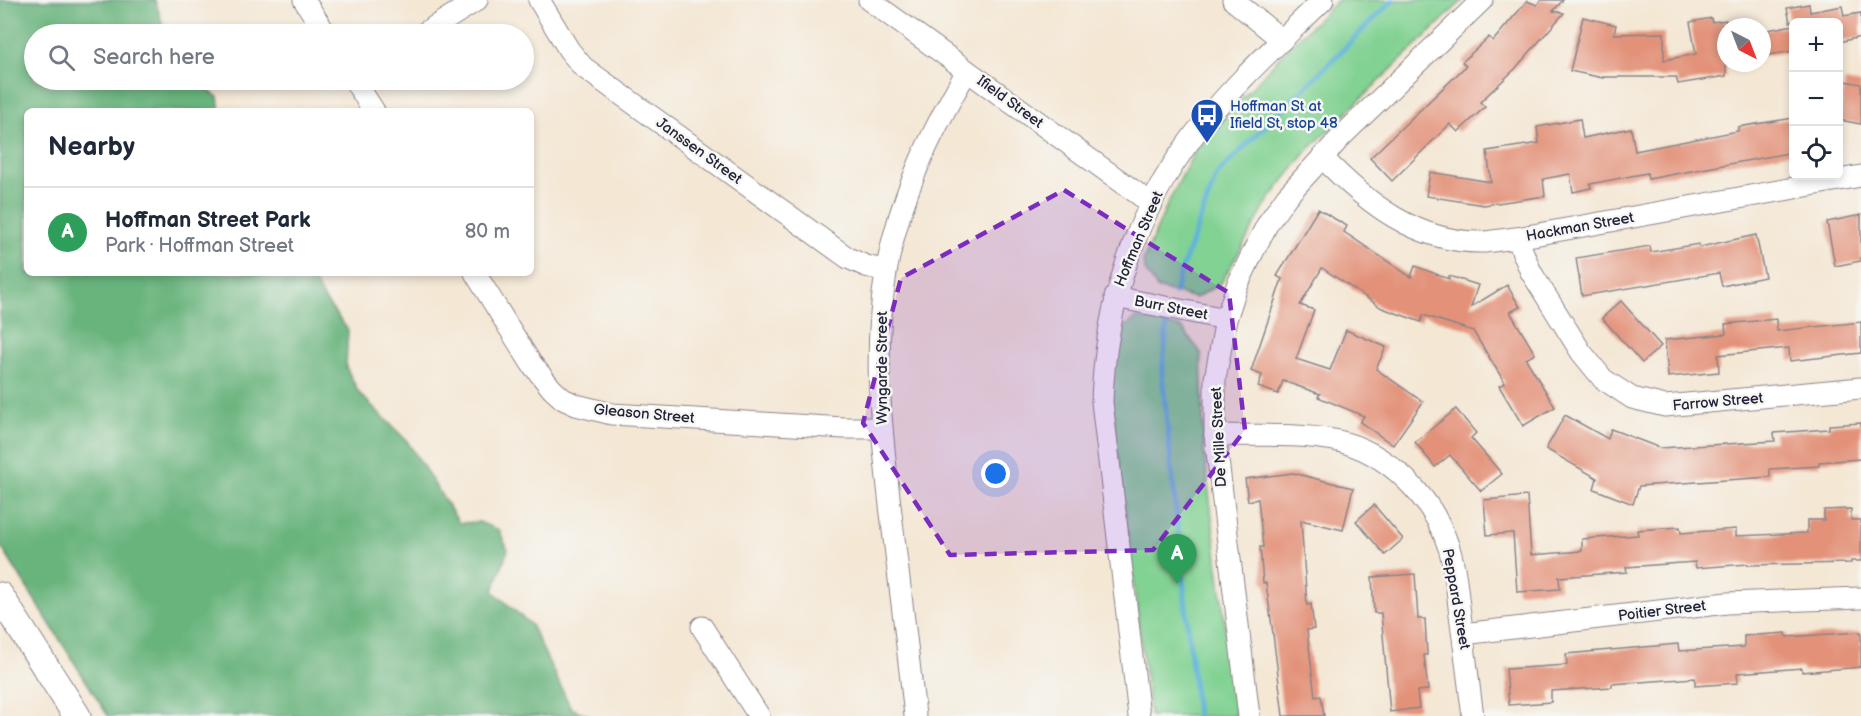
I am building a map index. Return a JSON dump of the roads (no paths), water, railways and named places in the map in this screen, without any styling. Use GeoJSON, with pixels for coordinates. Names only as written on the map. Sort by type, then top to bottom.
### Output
{"type":"FeatureCollection","features":[{"type":"Feature","properties":{"kind":"street"},"geometry":{"type":"LineString","coordinates":[[304,0],[320,24]]}},
{"type":"Feature","properties":{"kind":"street"},"geometry":{"type":"LineString","coordinates":[[439,24],[477,0]]}},
{"type":"Feature","properties":{"kind":"street","name":"Janssen Street"},"geometry":{"type":"LineString","coordinates":[[539,0],[569,50],[583,67],[848,258],[886,272]]}},
{"type":"Feature","properties":{"kind":"street","name":"Ifield Street"},"geometry":{"type":"LineString","coordinates":[[869,0],[1152,204]]}},
{"type":"Feature","properties":{"kind":"street"},"geometry":{"type":"LineString","coordinates":[[1233,0],[1282,40]]}},
{"type":"Feature","properties":{"kind":"street","name":"Hoffman Street"},"geometry":{"type":"LineString","coordinates":[[1139,716],[1102,402],[1103,368],[1115,297],[1126,262],[1152,204],[1179,155],[1195,133],[1282,40],[1323,0]]}},
{"type":"Feature","properties":{"kind":"street","name":"De Mille Street"},"geometry":{"type":"LineString","coordinates":[[1249,716],[1215,435],[1215,379],[1226,319],[1237,286],[1268,223],[1287,196],[1322,157],[1482,0]]}},
{"type":"Feature","properties":{"kind":"street","name":"Wyngarde Street"},"geometry":{"type":"LineString","coordinates":[[915,716],[881,428],[878,384],[881,316],[886,272],[895,235],[918,166],[943,113],[967,71]]}},
{"type":"Feature","properties":{"kind":"street"},"geometry":{"type":"LineString","coordinates":[[360,90],[372,108]]}},
{"type":"Feature","properties":{"kind":"street","name":"Hackman Street"},"geometry":{"type":"LineString","coordinates":[[1322,157],[1372,203],[1390,216],[1424,233],[1465,241],[1485,242],[1861,176]]}},
{"type":"Feature","properties":{"kind":"street","name":"Farrow Street"},"geometry":{"type":"LineString","coordinates":[[1517,238],[1531,272],[1581,351],[1603,379],[1632,398],[1665,406],[1861,388]]}},
{"type":"Feature","properties":{"kind":"street","name":"Gleason Street"},"geometry":{"type":"LineString","coordinates":[[477,276],[540,375],[563,399],[576,405],[612,414],[844,428],[881,428]]}},
{"type":"Feature","properties":{"kind":"street","name":"Burr Street"},"geometry":{"type":"LineString","coordinates":[[1115,297],[1226,319]]}},
{"type":"Feature","properties":{"kind":"street","name":"Peppard Street"},"geometry":{"type":"LineString","coordinates":[[1215,435],[1310,437],[1336,441],[1370,453],[1399,473],[1418,494],[1443,533],[1454,571],[1473,716]]}},
{"type":"Feature","properties":{"kind":"street"},"geometry":{"type":"LineString","coordinates":[[0,596],[77,716]]}},
{"type":"Feature","properties":{"kind":"street","name":"Poitier Street"},"geometry":{"type":"LineString","coordinates":[[1463,634],[1727,603],[1861,598]]}},
{"type":"Feature","properties":{"kind":"street"},"geometry":{"type":"LineString","coordinates":[[702,627],[759,716]]}},
{"type":"Feature","properties":{"kind":"waterway"},"geometry":{"type":"LineString","coordinates":[[1175,293],[1217,174],[1393,0]]}},
{"type":"Feature","properties":{"kind":"waterway"},"geometry":{"type":"LineString","coordinates":[[1167,325],[1162,374],[1197,716]]}},
{"type":"Feature","properties":{"kind":"place","name":"Hoffman St at Ifield St, stop 48"},"geometry":{"type":"Point","coordinates":[1207,144]}},
{"type":"Feature","properties":{"kind":"place","name":"Hoffman Street Park"},"geometry":{"type":"Point","coordinates":[1177,584]}}]}
